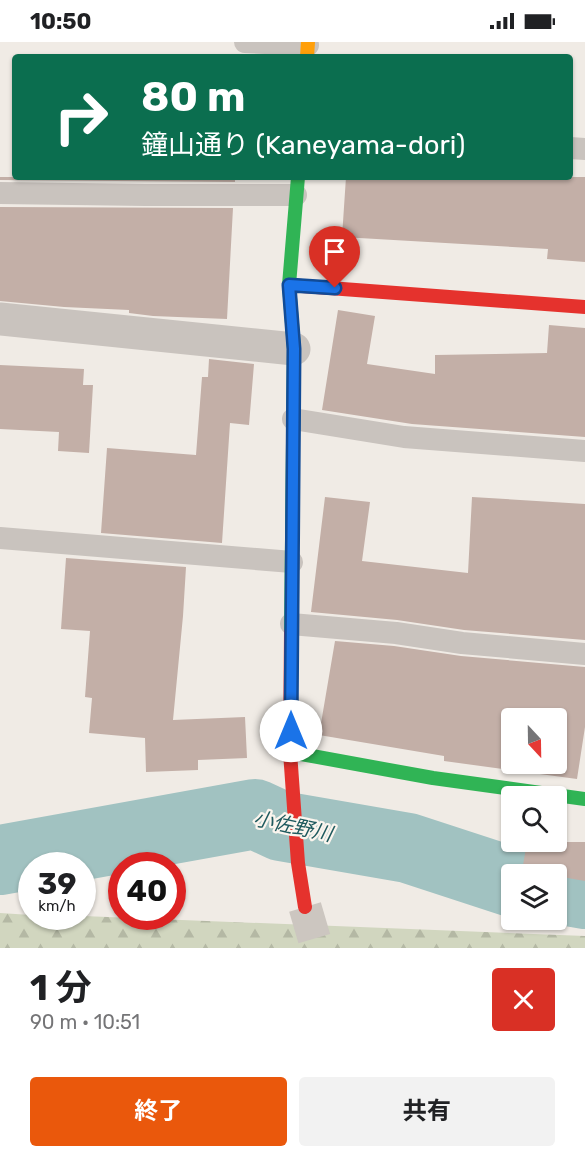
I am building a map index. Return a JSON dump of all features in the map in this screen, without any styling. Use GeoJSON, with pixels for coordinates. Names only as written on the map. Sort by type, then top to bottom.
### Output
{"type":"FeatureCollection","features":[{"type":"Feature","properties":{"kind":"street"},"geometry":{"type":"LineString","coordinates":[[297,186],[289,285],[294,349],[290,752],[298,863],[305,907]]}},
{"type":"Feature","properties":{"kind":"street"},"geometry":{"type":"LineString","coordinates":[[289,285],[585,307]]}},
{"type":"Feature","properties":{"kind":"street"},"geometry":{"type":"LineString","coordinates":[[0,318],[294,349]]}},
{"type":"Feature","properties":{"kind":"street"},"geometry":{"type":"LineString","coordinates":[[290,752],[433,778],[585,799]]}},
{"type":"Feature","properties":{"kind":"lane"},"geometry":{"type":"LineString","coordinates":[[245,42],[308,48]]}},
{"type":"Feature","properties":{"kind":"lane"},"geometry":{"type":"LineString","coordinates":[[0,193],[145,195],[297,186]]}},
{"type":"Feature","properties":{"kind":"lane"},"geometry":{"type":"LineString","coordinates":[[293,420],[405,437],[585,451]]}},
{"type":"Feature","properties":{"kind":"lane"},"geometry":{"type":"LineString","coordinates":[[0,538],[292,562]]}},
{"type":"Feature","properties":{"kind":"lane"},"geometry":{"type":"LineString","coordinates":[[291,624],[585,654]]}},
{"type":"Feature","properties":{"kind":"green space"},"geometry":{"type":"Polygon","coordinates":[[[0,913],[18,914],[18,930],[96,930],[96,917],[108,917],[108,930],[186,930],[186,920],[585,936],[585,948],[0,948],[0,913]]]}},
{"type":"Feature","properties":{"kind":"building"},"geometry":{"type":"Polygon","coordinates":[[[0,177],[12,177],[12,180],[235,180],[235,182],[0,180],[0,177]]]}},
{"type":"Feature","properties":{"kind":"building"},"geometry":{"type":"Polygon","coordinates":[[[573,177],[585,177],[585,262],[547,259],[548,249],[342,237],[346,180],[573,180],[573,177]]]}},
{"type":"Feature","properties":{"kind":"building"},"geometry":{"type":"Polygon","coordinates":[[[0,207],[233,208],[227,319],[153,316],[129,313],[129,310],[0,301],[0,207]]]}},
{"type":"Feature","properties":{"kind":"building"},"geometry":{"type":"Polygon","coordinates":[[[338,310],[375,316],[367,364],[435,374],[435,355],[547,353],[549,325],[585,328],[585,437],[412,424],[322,410],[338,310]]]}},
{"type":"Feature","properties":{"kind":"building"},"geometry":{"type":"Polygon","coordinates":[[[209,359],[254,364],[249,425],[230,423],[222,543],[101,533],[107,448],[196,455],[202,377],[208,377],[209,359]]]}},
{"type":"Feature","properties":{"kind":"building"},"geometry":{"type":"Polygon","coordinates":[[[0,365],[84,369],[83,385],[93,385],[89,453],[58,451],[59,432],[0,429],[0,365]]]}},
{"type":"Feature","properties":{"kind":"building"},"geometry":{"type":"Polygon","coordinates":[[[325,497],[370,502],[362,561],[468,573],[472,497],[585,504],[585,640],[464,630],[397,620],[311,612],[325,497]]]}},
{"type":"Feature","properties":{"kind":"building"},"geometry":{"type":"Polygon","coordinates":[[[66,558],[186,567],[173,720],[245,717],[247,758],[198,760],[198,770],[146,772],[145,738],[89,733],[92,698],[85,697],[90,631],[61,629],[66,558]]]}},
{"type":"Feature","properties":{"kind":"building"},"geometry":{"type":"Polygon","coordinates":[[[335,641],[394,646],[461,656],[585,667],[585,727],[577,779],[540,774],[567,774],[567,708],[501,708],[501,769],[444,761],[444,756],[319,735],[335,641]]]}},
{"type":"Feature","properties":{"kind":"building"},"geometry":{"type":"Polygon","coordinates":[[[567,842],[585,842],[585,881],[567,878],[567,864],[523,864],[525,852],[567,852],[567,842]]]}},
{"type":"Feature","properties":{"kind":"waterway","name":"小佐野川"},"geometry":{"type":"LineString","coordinates":[[0,860],[255,814],[281,826],[408,848],[501,878]]}},
{"type":"Feature","properties":{"kind":"waterway","name":"小佐野川"},"geometry":{"type":"LineString","coordinates":[[567,891],[585,894]]}},
{"type":"Feature","properties":{"kind":"tunnel"},"geometry":{"type":"LineString","coordinates":[[305,907],[317,948]]}},
{"type":"Feature","properties":{"kind":"traffic: fast"},"geometry":{"type":"LineString","coordinates":[[291,632],[294,349],[289,285],[298,180]]}},
{"type":"Feature","properties":{"kind":"traffic: fast"},"geometry":{"type":"LineString","coordinates":[[290,752],[433,778],[585,799]]}},
{"type":"Feature","properties":{"kind":"traffic: slow"},"geometry":{"type":"LineString","coordinates":[[307,54],[308,42]]}},
{"type":"Feature","properties":{"kind":"traffic: jam"},"geometry":{"type":"LineString","coordinates":[[289,285],[585,307]]}},
{"type":"Feature","properties":{"kind":"traffic: jam"},"geometry":{"type":"LineString","coordinates":[[291,632],[290,752],[298,863],[305,907]]}},
{"type":"Feature","properties":{"kind":"route"},"geometry":{"type":"LineString","coordinates":[[291,731],[294,349],[289,285],[335,288]]}}]}
